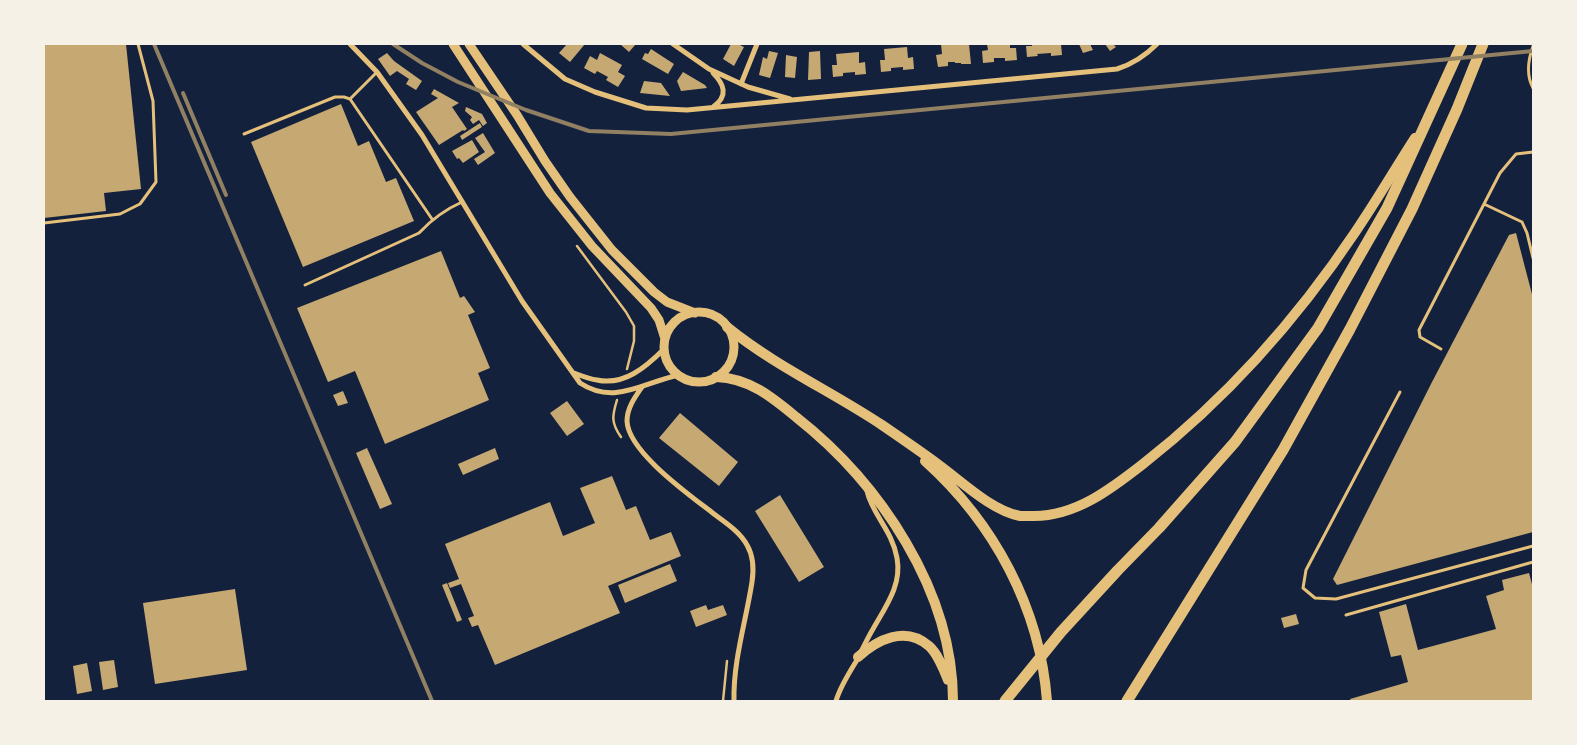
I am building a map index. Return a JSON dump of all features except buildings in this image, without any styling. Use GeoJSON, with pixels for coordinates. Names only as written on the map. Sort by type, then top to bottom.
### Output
{"type":"FeatureCollection","features":[{"type":"Feature","properties":{"kind":"highway"},"geometry":{"type":"LineString","coordinates":[[1005,701],[1061,632],[1159,528],[1236,442],[1313,336],[1387,208],[1462,44]]}},
{"type":"Feature","properties":{"kind":"highway"},"geometry":{"type":"LineString","coordinates":[[1127,701],[1282,450],[1350,329],[1412,208],[1457,109],[1483,44]]}},
{"type":"Feature","properties":{"kind":"highway"},"geometry":{"type":"LineString","coordinates":[[727,327],[766,356],[891,431],[996,506],[1020,516],[1048,516],[1080,507],[1117,485],[1170,443],[1233,384],[1277,336],[1356,231],[1432,111]]}},
{"type":"Feature","properties":{"kind":"highway"},"geometry":{"type":"LineString","coordinates":[[716,377],[730,377],[749,384],[786,408],[837,453],[883,508],[904,538],[929,586],[946,641],[953,696]]}},
{"type":"Feature","properties":{"kind":"highway"},"geometry":{"type":"LineString","coordinates":[[891,431],[948,483],[966,503],[992,539],[1015,580],[1032,622],[1043,666],[1047,700]]}},
{"type":"Feature","properties":{"kind":"highway"},"geometry":{"type":"LineString","coordinates":[[858,657],[869,647],[884,639],[902,636],[912,637],[928,646],[935,654],[941,664],[953,696]]}},
{"type":"Feature","properties":{"kind":"main road"},"geometry":{"type":"LineString","coordinates":[[453,44],[550,193],[592,246],[659,320],[665,339]]}},
{"type":"Feature","properties":{"kind":"main road"},"geometry":{"type":"LineString","coordinates":[[469,44],[517,115],[545,161],[570,197],[612,250],[654,292],[667,302],[695,313],[718,318],[727,327],[732,336],[733,345],[733,354],[729,363],[724,371],[716,377],[700,382],[692,381],[679,375],[671,368],[664,349],[668,331],[679,318],[695,313]]}},
{"type":"Feature","properties":{"kind":"street"},"geometry":{"type":"LineString","coordinates":[[350,44],[377,72],[422,135],[522,301],[580,383],[590,390],[619,393],[679,375]]}},
{"type":"Feature","properties":{"kind":"street"},"geometry":{"type":"LineString","coordinates":[[523,44],[565,79],[596,92],[646,108],[688,110],[1117,69],[1130,65],[1142,58],[1157,44]]}},
{"type":"Feature","properties":{"kind":"street"},"geometry":{"type":"LineString","coordinates":[[673,44],[709,69],[741,84],[793,100]]}},
{"type":"Feature","properties":{"kind":"street"},"geometry":{"type":"LineString","coordinates":[[741,84],[757,44]]}},
{"type":"Feature","properties":{"kind":"street"},"geometry":{"type":"LineString","coordinates":[[709,69],[721,81],[724,89],[717,104],[712,107]]}},
{"type":"Feature","properties":{"kind":"street"},"geometry":{"type":"LineString","coordinates":[[574,373],[606,382],[624,379],[638,372],[664,349]]}},
{"type":"Feature","properties":{"kind":"street"},"geometry":{"type":"LineString","coordinates":[[642,387],[630,406],[627,421],[629,432],[641,452],[666,475],[733,529],[747,543],[752,554],[754,572],[736,670],[734,701]]}},
{"type":"Feature","properties":{"kind":"street"},"geometry":{"type":"LineString","coordinates":[[836,701],[847,677],[892,596],[898,576],[897,559],[890,533],[868,498],[865,485]]}},
{"type":"Feature","properties":{"kind":"lane"},"geometry":{"type":"LineString","coordinates":[[44,224],[120,214],[140,204],[156,182],[153,101],[138,44]]}},
{"type":"Feature","properties":{"kind":"lane"},"geometry":{"type":"LineString","coordinates":[[1533,46],[1528,60],[1529,76],[1533,88]]}},
{"type":"Feature","properties":{"kind":"lane"},"geometry":{"type":"LineString","coordinates":[[350,99],[377,72]]}},
{"type":"Feature","properties":{"kind":"lane"},"geometry":{"type":"LineString","coordinates":[[244,134],[335,98],[344,97],[350,99],[432,219]]}},
{"type":"Feature","properties":{"kind":"lane"},"geometry":{"type":"LineString","coordinates":[[1442,349],[1420,337],[1419,330],[1500,173],[1516,154],[1533,152]]}},
{"type":"Feature","properties":{"kind":"lane"},"geometry":{"type":"LineString","coordinates":[[305,285],[419,233],[446,208],[462,202]]}},
{"type":"Feature","properties":{"kind":"lane"},"geometry":{"type":"LineString","coordinates":[[1484,204],[1522,222],[1528,233],[1533,258]]}},
{"type":"Feature","properties":{"kind":"lane"},"geometry":{"type":"LineString","coordinates":[[1400,392],[1306,570],[1303,588],[1315,598],[1336,599],[1533,546]]}},
{"type":"Feature","properties":{"kind":"lane"},"geometry":{"type":"LineString","coordinates":[[1346,615],[1533,562]]}},
{"type":"Feature","properties":{"kind":"path"},"geometry":{"type":"LineString","coordinates":[[574,241],[626,312],[634,326],[634,341],[624,379]]}},
{"type":"Feature","properties":{"kind":"path"},"geometry":{"type":"LineString","coordinates":[[619,393],[613,413],[614,423],[626,442]]}},
{"type":"Feature","properties":{"kind":"path"},"geometry":{"type":"LineString","coordinates":[[723,701],[728,658]]}},
{"type":"Feature","properties":{"kind":"railway"},"geometry":{"type":"LineString","coordinates":[[154,44],[432,701]]}},
{"type":"Feature","properties":{"kind":"railway"},"geometry":{"type":"LineString","coordinates":[[393,44],[422,63],[458,82],[526,110],[589,131],[671,134],[1533,51]]}},
{"type":"Feature","properties":{"kind":"railway"},"geometry":{"type":"LineString","coordinates":[[183,93],[226,195]]}}]}
